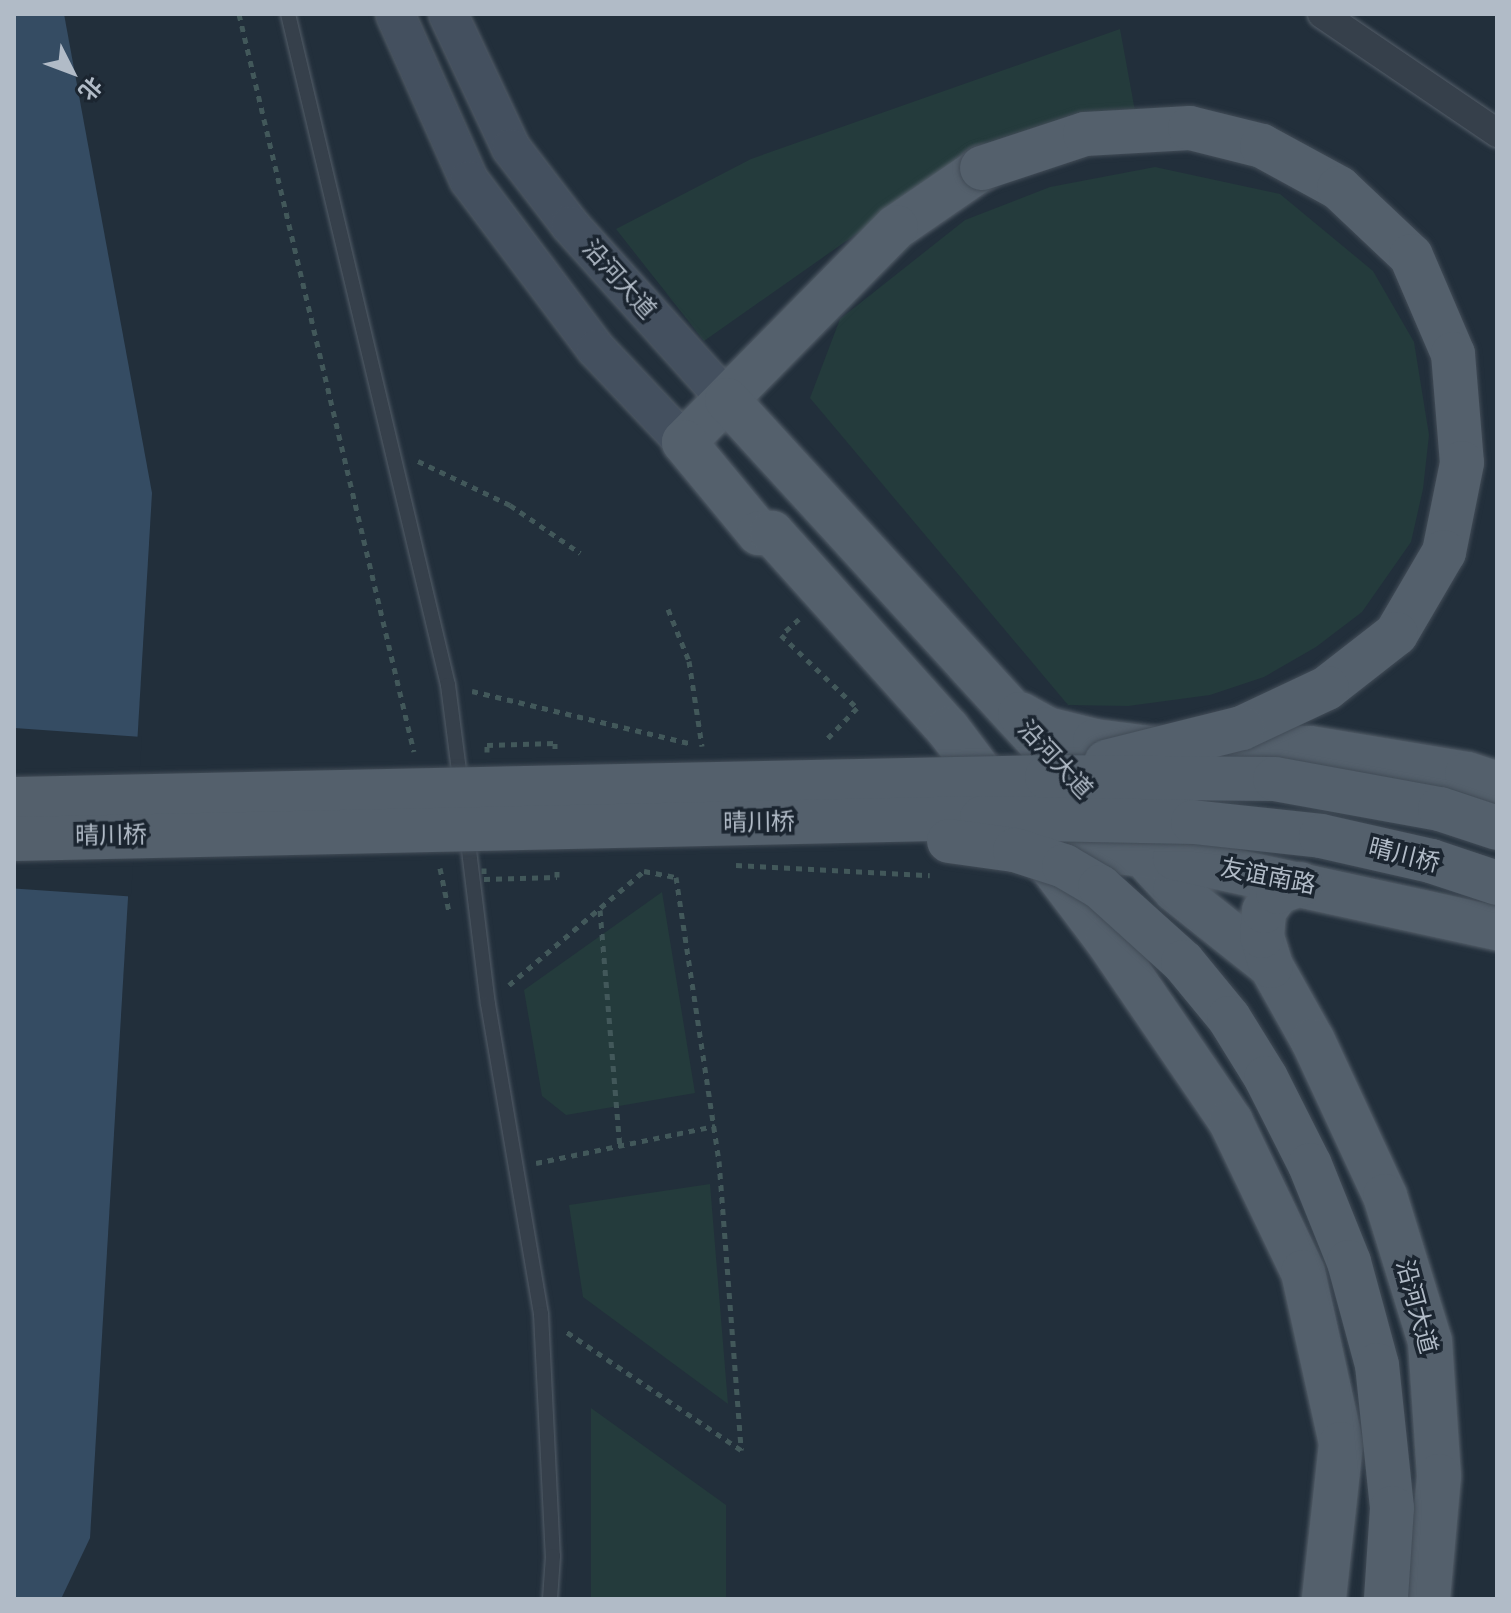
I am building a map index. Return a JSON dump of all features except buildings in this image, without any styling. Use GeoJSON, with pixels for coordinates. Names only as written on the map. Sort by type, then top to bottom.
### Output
{"type":"FeatureCollection","features":[{"type":"Feature","properties":{"kind":"main road"},"geometry":{"type":"LineString","coordinates":[[395,14],[469,180],[596,349],[684,442],[759,533],[772,533],[948,729],[1035,844],[1231,1122],[1303,1272],[1341,1444],[1324,1599]]}},
{"type":"Feature","properties":{"kind":"main road","name":"沿河大道"},"geometry":{"type":"LineString","coordinates":[[448,14],[511,148],[570,225],[1175,890],[1271,966],[1313,1041],[1385,1196],[1430,1341],[1439,1476],[1428,1599]]}},
{"type":"Feature","properties":{"kind":"main road"},"geometry":{"type":"LineString","coordinates":[[684,442],[896,227],[982,168],[1085,134],[1190,128],[1262,146],[1339,188],[1411,256],[1453,354],[1462,463],[1444,552],[1396,634],[1327,688],[1242,728],[1047,777]]}},
{"type":"Feature","properties":{"kind":"main road"},"geometry":{"type":"LineString","coordinates":[[1004,704],[1047,729],[1188,753],[1310,748],[1467,774],[1497,784]]}},
{"type":"Feature","properties":{"kind":"main road","name":"晴川桥"},"geometry":{"type":"LineString","coordinates":[[14,799],[1047,777],[1275,779],[1440,809],[1497,828]]}},
{"type":"Feature","properties":{"kind":"main road","name":"晴川桥"},"geometry":{"type":"LineString","coordinates":[[14,839],[982,818],[1193,822],[1321,836],[1431,861],[1497,883]]}},
{"type":"Feature","properties":{"kind":"main road"},"geometry":{"type":"LineString","coordinates":[[779,822],[964,842],[1064,866],[1136,915],[1229,1018],[1310,1165],[1349,1262],[1377,1365],[1392,1508],[1386,1599]]}},
{"type":"Feature","properties":{"kind":"main road","name":"友谊南路"},"geometry":{"type":"LineString","coordinates":[[1035,844],[1145,857],[1301,884],[1497,928]]}},
{"type":"Feature","properties":{"kind":"main road"},"geometry":{"type":"LineString","coordinates":[[1271,966],[1262,936],[1264,911],[1278,892],[1301,884]]}},
{"type":"Feature","properties":{"kind":"street"},"geometry":{"type":"LineString","coordinates":[[1322,14],[1497,133]]}},
{"type":"Feature","properties":{"kind":"lane"},"geometry":{"type":"LineString","coordinates":[[288,14],[448,685],[488,1004],[541,1314],[553,1556],[550,1599]]}},
{"type":"Feature","properties":{"kind":"path"},"geometry":{"type":"LineString","coordinates":[[239,14],[418,769]]}},
{"type":"Feature","properties":{"kind":"path"},"geometry":{"type":"LineString","coordinates":[[392,448],[510,505],[580,553]]}},
{"type":"Feature","properties":{"kind":"path"},"geometry":{"type":"LineString","coordinates":[[448,685],[702,746],[689,661],[668,609]]}},
{"type":"Feature","properties":{"kind":"path"},"geometry":{"type":"LineString","coordinates":[[781,635],[857,708],[826,740]]}},
{"type":"Feature","properties":{"kind":"path"},"geometry":{"type":"LineString","coordinates":[[438,859],[451,919]]}},
{"type":"Feature","properties":{"kind":"path"},"geometry":{"type":"LineString","coordinates":[[488,1004],[644,871],[676,877],[715,1126],[741,1450],[541,1314]]}},
{"type":"Feature","properties":{"kind":"path"},"geometry":{"type":"LineString","coordinates":[[599,909],[620,1146]]}},
{"type":"Feature","properties":{"kind":"path"},"geometry":{"type":"LineString","coordinates":[[516,1167],[715,1126]]}},
{"type":"Feature","properties":{"kind":"green space"},"geometry":{"type":"Polygon","coordinates":[[[1120,29],[1135,111],[980,147],[704,341],[616,229],[751,159],[1120,29]]]}},
{"type":"Feature","properties":{"kind":"green space"},"geometry":{"type":"Polygon","coordinates":[[[1155,167],[1280,194],[1373,271],[1414,342],[1429,435],[1423,489],[1411,542],[1362,612],[1316,647],[1264,677],[1210,695],[1128,706],[1068,705],[810,398],[840,319],[965,220],[1050,187],[1155,167]]]}},
{"type":"Feature","properties":{"kind":"green space"},"geometry":{"type":"Polygon","coordinates":[[[662,892],[695,1093],[566,1115],[542,1096],[524,990],[662,892]]]}},
{"type":"Feature","properties":{"kind":"green space"},"geometry":{"type":"Polygon","coordinates":[[[710,1184],[728,1404],[583,1297],[569,1205],[710,1184]]]}},
{"type":"Feature","properties":{"kind":"green space"},"geometry":{"type":"Polygon","coordinates":[[[591,1408],[726,1505],[726,1599],[591,1599],[591,1408]]]}},
{"type":"Feature","properties":{"kind":"water"},"geometry":{"type":"Polygon","coordinates":[[[14,14],[64,14],[152,493],[90,1538],[61,1599],[14,1599],[14,14]]]}},
{"type":"Feature","properties":{"kind":"pier"},"geometry":{"type":"Polygon","coordinates":[[[14,728],[142,737],[131,897],[14,888],[14,728]]]}}]}
